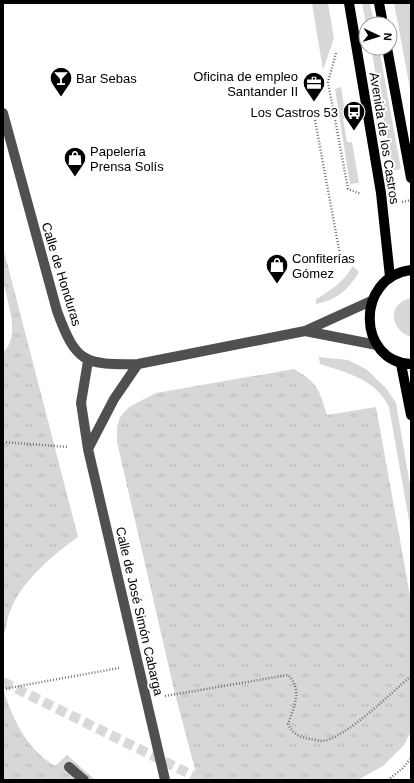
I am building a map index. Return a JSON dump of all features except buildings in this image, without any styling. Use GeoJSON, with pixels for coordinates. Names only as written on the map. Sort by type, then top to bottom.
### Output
{"type":"FeatureCollection","features":[{"type":"Feature","properties":{"kind":"main road","name":"Avenida de los Castros"},"geometry":{"type":"LineString","coordinates":[[349,3],[381,193],[390,277]]}},
{"type":"Feature","properties":{"kind":"main road"},"geometry":{"type":"LineString","coordinates":[[379,3],[381,16]]}},
{"type":"Feature","properties":{"kind":"main road","name":"Avenida de los Castros"},"geometry":{"type":"LineString","coordinates":[[388,56],[411,178]]}},
{"type":"Feature","properties":{"kind":"main road"},"geometry":{"type":"LineString","coordinates":[[411,270],[401,271],[390,277],[379,287],[371,301],[369,320],[371,333],[386,354],[406,364],[411,415]]}},
{"type":"Feature","properties":{"kind":"street","name":"Calle de Honduras"},"geometry":{"type":"LineString","coordinates":[[3,113],[57,311],[64,331],[74,348],[88,361]]}},
{"type":"Feature","properties":{"kind":"street"},"geometry":{"type":"LineString","coordinates":[[88,361],[114,365],[138,364],[305,331],[371,301]]}},
{"type":"Feature","properties":{"kind":"street"},"geometry":{"type":"LineString","coordinates":[[305,331],[378,344]]}},
{"type":"Feature","properties":{"kind":"street","name":"Calle de José Simón Cabarga"},"geometry":{"type":"LineString","coordinates":[[88,361],[81,403],[88,449],[165,780]]}},
{"type":"Feature","properties":{"kind":"street"},"geometry":{"type":"LineString","coordinates":[[88,449],[114,399],[138,364]]}},
{"type":"Feature","properties":{"kind":"street"},"geometry":{"type":"LineString","coordinates":[[69,767],[84,780]]}},
{"type":"Feature","properties":{"kind":"path"},"geometry":{"type":"LineString","coordinates":[[337,52],[328,82],[346,181],[348,189],[365,195]]}},
{"type":"Feature","properties":{"kind":"path"},"geometry":{"type":"LineString","coordinates":[[315,120],[341,260]]}},
{"type":"Feature","properties":{"kind":"path"},"geometry":{"type":"LineString","coordinates":[[3,442],[88,449]]}},
{"type":"Feature","properties":{"kind":"path"},"geometry":{"type":"LineString","coordinates":[[3,688],[138,665]]}},
{"type":"Feature","properties":{"kind":"path"},"geometry":{"type":"LineString","coordinates":[[147,700],[288,675],[294,681],[297,694],[288,724],[292,731],[301,738],[322,741],[336,736],[351,727],[411,676]]}},
{"type":"Feature","properties":{"kind":"path"},"geometry":{"type":"LineString","coordinates":[[388,780],[403,768],[411,758]]}},
{"type":"Feature","properties":{"kind":"green space"},"geometry":{"type":"Polygon","coordinates":[[[312,3],[328,3],[334,38],[323,70],[312,3]]]}},
{"type":"Feature","properties":{"kind":"green space"},"geometry":{"type":"Polygon","coordinates":[[[362,3],[370,3],[372,16],[364,16],[362,3]]]}},
{"type":"Feature","properties":{"kind":"green space"},"geometry":{"type":"Polygon","coordinates":[[[394,3],[410,3],[411,94],[398,24],[398,16],[396,16],[394,3]]]}},
{"type":"Feature","properties":{"kind":"green space"},"geometry":{"type":"Polygon","coordinates":[[[372,56],[380,56],[401,169],[393,171],[372,56]]]}},
{"type":"Feature","properties":{"kind":"green space"},"geometry":{"type":"Polygon","coordinates":[[[341,87],[346,118],[343,119],[347,142],[352,142],[359,183],[350,184],[335,89],[341,87]]]}},
{"type":"Feature","properties":{"kind":"green space"},"geometry":{"type":"Polygon","coordinates":[[[3,247],[78,537],[49,560],[23,588],[10,612],[3,639],[3,353],[9,345],[12,327],[3,278],[3,247]]]}},
{"type":"Feature","properties":{"kind":"green space"},"geometry":{"type":"Polygon","coordinates":[[[353,266],[359,272],[351,284],[336,297],[316,304],[316,299],[337,285],[353,266]]]}},
{"type":"Feature","properties":{"kind":"green space"},"geometry":{"type":"Polygon","coordinates":[[[411,298],[411,336],[409,336],[402,332],[398,327],[394,316],[398,305],[411,298]]]}},
{"type":"Feature","properties":{"kind":"green space"},"geometry":{"type":"Polygon","coordinates":[[[319,357],[348,360],[366,369],[386,388],[396,403],[411,491],[411,532],[389,407],[383,397],[369,383],[350,374],[320,364],[319,357]]]}},
{"type":"Feature","properties":{"kind":"green space"},"geometry":{"type":"Polygon","coordinates":[[[294,369],[313,383],[322,399],[327,415],[376,407],[411,601],[411,732],[404,745],[383,766],[358,780],[198,780],[175,694],[117,442],[117,427],[120,417],[129,407],[156,393],[294,369]]]}},
{"type":"Feature","properties":{"kind":"green space"},"geometry":{"type":"Polygon","coordinates":[[[3,689],[16,722],[28,742],[45,759],[55,766],[67,755],[95,780],[3,780],[3,689]]]}},
{"type":"Feature","properties":{"kind":"tunnel"},"geometry":{"type":"LineString","coordinates":[[3,682],[202,780]]}},
{"type":"Feature","properties":{"kind":"place","name":"Bar Sebas"},"geometry":{"type":"Point","coordinates":[61,98]}},
{"type":"Feature","properties":{"kind":"place","name":"Oficina de empleo Santander II"},"geometry":{"type":"Point","coordinates":[314,102]}},
{"type":"Feature","properties":{"kind":"place","name":"Los Castros 53"},"geometry":{"type":"Point","coordinates":[354,132]}},
{"type":"Feature","properties":{"kind":"place","name":"Papelería Prensa Solís"},"geometry":{"type":"Point","coordinates":[75,178]}},
{"type":"Feature","properties":{"kind":"place","name":"Confiterías Gómez"},"geometry":{"type":"Point","coordinates":[277,284]}}]}
